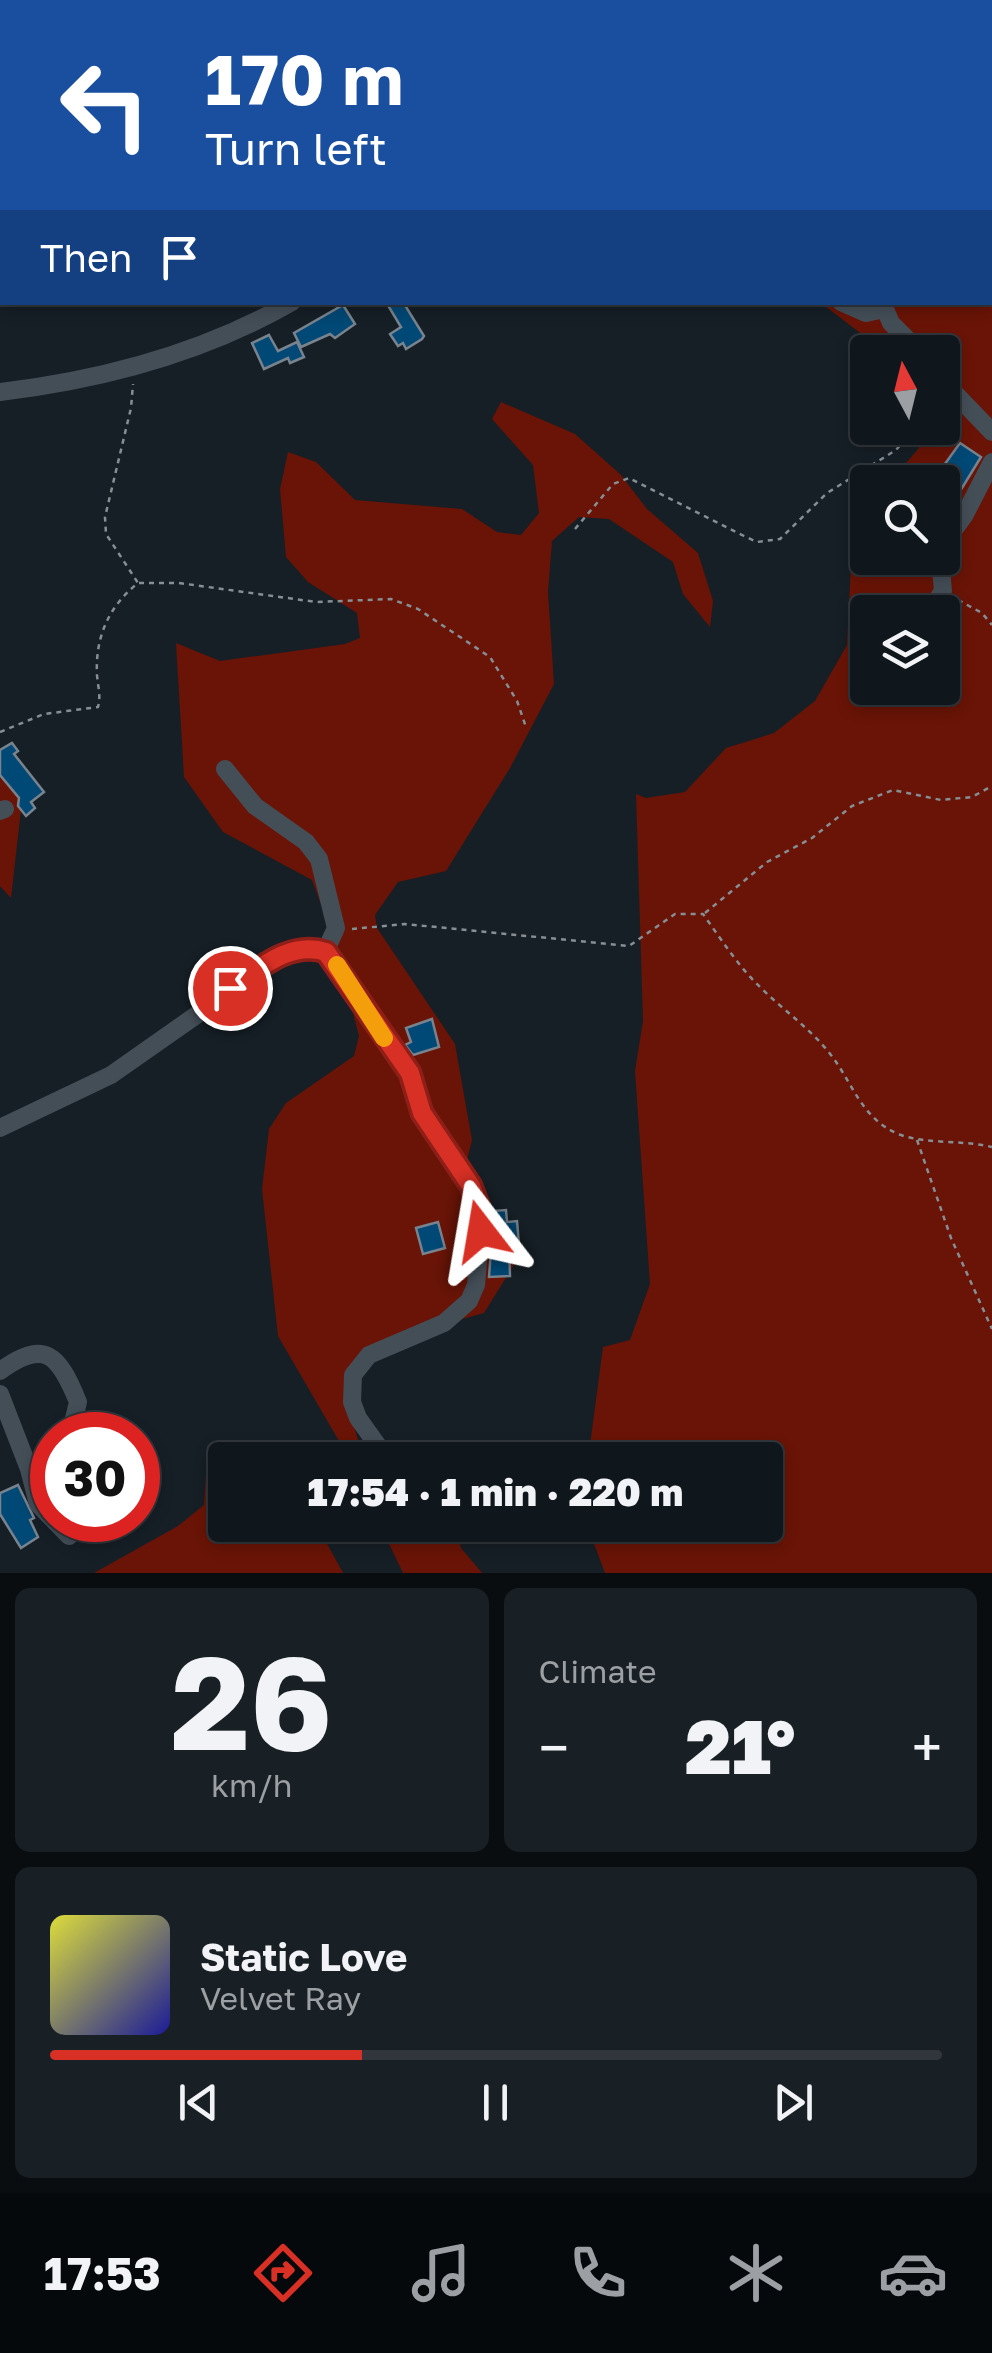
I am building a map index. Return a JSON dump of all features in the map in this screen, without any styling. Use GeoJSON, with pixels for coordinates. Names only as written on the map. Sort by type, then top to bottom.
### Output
{"type":"FeatureCollection","features":[{"type":"Feature","properties":{"kind":"street"},"geometry":{"type":"LineString","coordinates":[[0,392],[131,367],[189,350],[286,305]]}},
{"type":"Feature","properties":{"kind":"street"},"geometry":{"type":"LineString","coordinates":[[848,305],[866,313],[883,306],[890,322],[903,335]]}},
{"type":"Feature","properties":{"kind":"street"},"geometry":{"type":"LineString","coordinates":[[960,399],[992,432]]}},
{"type":"Feature","properties":{"kind":"street"},"geometry":{"type":"LineString","coordinates":[[960,521],[992,462]]}},
{"type":"Feature","properties":{"kind":"street"},"geometry":{"type":"LineString","coordinates":[[941,595],[942,575]]}},
{"type":"Feature","properties":{"kind":"street"},"geometry":{"type":"LineString","coordinates":[[225,769],[255,806],[306,842],[320,859],[336,930],[326,952]]}},
{"type":"Feature","properties":{"kind":"street"},"geometry":{"type":"LineString","coordinates":[[0,1128],[111,1075],[282,955],[302,948],[326,952],[410,1073],[422,1113],[471,1186],[482,1215],[476,1285],[469,1301],[444,1324],[369,1355],[352,1375],[352,1402],[375,1442]]}},
{"type":"Feature","properties":{"kind":"street"},"geometry":{"type":"LineString","coordinates":[[0,1371],[32,1352],[42,1351],[52,1357],[78,1402],[76,1412]]}},
{"type":"Feature","properties":{"kind":"street"},"geometry":{"type":"LineString","coordinates":[[0,1394],[30,1467]]}},
{"type":"Feature","properties":{"kind":"path"},"geometry":{"type":"LineString","coordinates":[[131,367],[131,408],[105,517],[106,534],[138,583]]}},
{"type":"Feature","properties":{"kind":"path"},"geometry":{"type":"LineString","coordinates":[[575,529],[613,484],[628,478],[757,542],[780,539],[827,493],[900,445]]}},
{"type":"Feature","properties":{"kind":"path"},"geometry":{"type":"LineString","coordinates":[[0,732],[44,714],[98,707],[96,670],[105,621],[114,604],[138,583],[179,583],[316,602],[374,598],[418,608],[490,657],[517,700],[526,727]]}},
{"type":"Feature","properties":{"kind":"path"},"geometry":{"type":"LineString","coordinates":[[943,592],[982,613],[992,625]]}},
{"type":"Feature","properties":{"kind":"path"},"geometry":{"type":"LineString","coordinates":[[336,930],[405,924],[629,946],[676,914],[704,914],[767,862],[812,838],[852,806],[893,790],[941,800],[972,797],[992,786]]}},
{"type":"Feature","properties":{"kind":"path"},"geometry":{"type":"LineString","coordinates":[[704,914],[760,988],[799,1019],[830,1053],[868,1112],[900,1134],[992,1146]]}},
{"type":"Feature","properties":{"kind":"path"},"geometry":{"type":"LineString","coordinates":[[916,1138],[951,1238],[992,1329]]}},
{"type":"Feature","properties":{"kind":"shaded area"},"geometry":{"type":"Polygon","coordinates":[[[824,305],[992,305],[992,1573],[605,1573],[593,1542],[783,1542],[783,1442],[590,1442],[603,1347],[630,1340],[650,1284],[635,1071],[643,1021],[636,794],[646,798],[685,792],[726,748],[774,733],[815,701],[847,645],[850,575],[960,575],[960,465],[904,465],[921,445],[960,445],[960,335],[863,335],[824,305]]]}},
{"type":"Feature","properties":{"kind":"shaded area"},"geometry":{"type":"Polygon","coordinates":[[[501,402],[575,434],[620,474],[647,509],[698,553],[713,601],[710,627],[683,594],[673,562],[609,519],[579,517],[552,541],[548,592],[554,684],[510,768],[446,871],[398,882],[375,915],[377,928],[455,1044],[472,1140],[463,1176],[472,1205],[520,1243],[517,1260],[484,1313],[426,1329],[355,1363],[344,1394],[359,1442],[340,1442],[278,1336],[262,1189],[269,1129],[286,1103],[354,1056],[359,1036],[334,939],[312,880],[223,832],[184,777],[176,643],[220,661],[345,644],[360,638],[357,613],[308,582],[286,557],[280,489],[288,452],[316,462],[355,500],[462,509],[497,532],[521,535],[539,513],[533,465],[492,419],[501,402]]]}},
{"type":"Feature","properties":{"kind":"shaded area"},"geometry":{"type":"Polygon","coordinates":[[[0,755],[22,801],[11,898],[0,886],[0,755]]]}},
{"type":"Feature","properties":{"kind":"shaded area"},"geometry":{"type":"Polygon","coordinates":[[[206,1475],[208,1542],[326,1542],[343,1573],[94,1573],[149,1542],[160,1542],[160,1536],[204,1505],[206,1475]]]}},
{"type":"Feature","properties":{"kind":"shaded area"},"geometry":{"type":"Polygon","coordinates":[[[388,1542],[460,1542],[482,1573],[403,1573],[388,1542]]]}},
{"type":"Feature","properties":{"kind":"building"},"geometry":{"type":"Polygon","coordinates":[[[343,305],[355,324],[335,338],[330,334],[301,347],[294,333],[343,305]]]}},
{"type":"Feature","properties":{"kind":"building"},"geometry":{"type":"Polygon","coordinates":[[[388,305],[405,305],[424,336],[406,349],[403,343],[398,346],[390,334],[401,327],[388,305]]]}},
{"type":"Feature","properties":{"kind":"building"},"geometry":{"type":"Polygon","coordinates":[[[269,335],[278,351],[297,342],[304,357],[290,363],[288,358],[264,369],[252,343],[269,335]]]}},
{"type":"Feature","properties":{"kind":"building"},"geometry":{"type":"Polygon","coordinates":[[[960,443],[981,457],[960,491],[960,465],[944,465],[960,443]]]}},
{"type":"Feature","properties":{"kind":"building"},"geometry":{"type":"Polygon","coordinates":[[[12,743],[18,751],[14,754],[44,792],[31,802],[35,808],[26,816],[18,806],[19,798],[0,775],[0,750],[12,743]]]}},
{"type":"Feature","properties":{"kind":"building"},"geometry":{"type":"Polygon","coordinates":[[[432,1019],[439,1047],[413,1055],[405,1045],[411,1042],[406,1028],[432,1019]]]}},
{"type":"Feature","properties":{"kind":"building"},"geometry":{"type":"Polygon","coordinates":[[[506,1210],[507,1222],[517,1221],[519,1245],[509,1245],[510,1276],[489,1277],[494,1211],[506,1210]]]}},
{"type":"Feature","properties":{"kind":"building"},"geometry":{"type":"Polygon","coordinates":[[[438,1222],[445,1248],[423,1254],[416,1228],[438,1222]]]}},
{"type":"Feature","properties":{"kind":"building"},"geometry":{"type":"Polygon","coordinates":[[[18,1485],[30,1510],[30,1542],[21,1548],[0,1514],[0,1493],[18,1485]]]}},
{"type":"Feature","properties":{"kind":"slow traffic"},"geometry":{"type":"LineString","coordinates":[[337,965],[384,1038]]}},
{"type":"Feature","properties":{"kind":"route"},"geometry":{"type":"LineString","coordinates":[[230,988],[282,955],[302,948],[326,952],[366,1015],[410,1073],[422,1113],[477,1198],[481,1231]]}}]}
